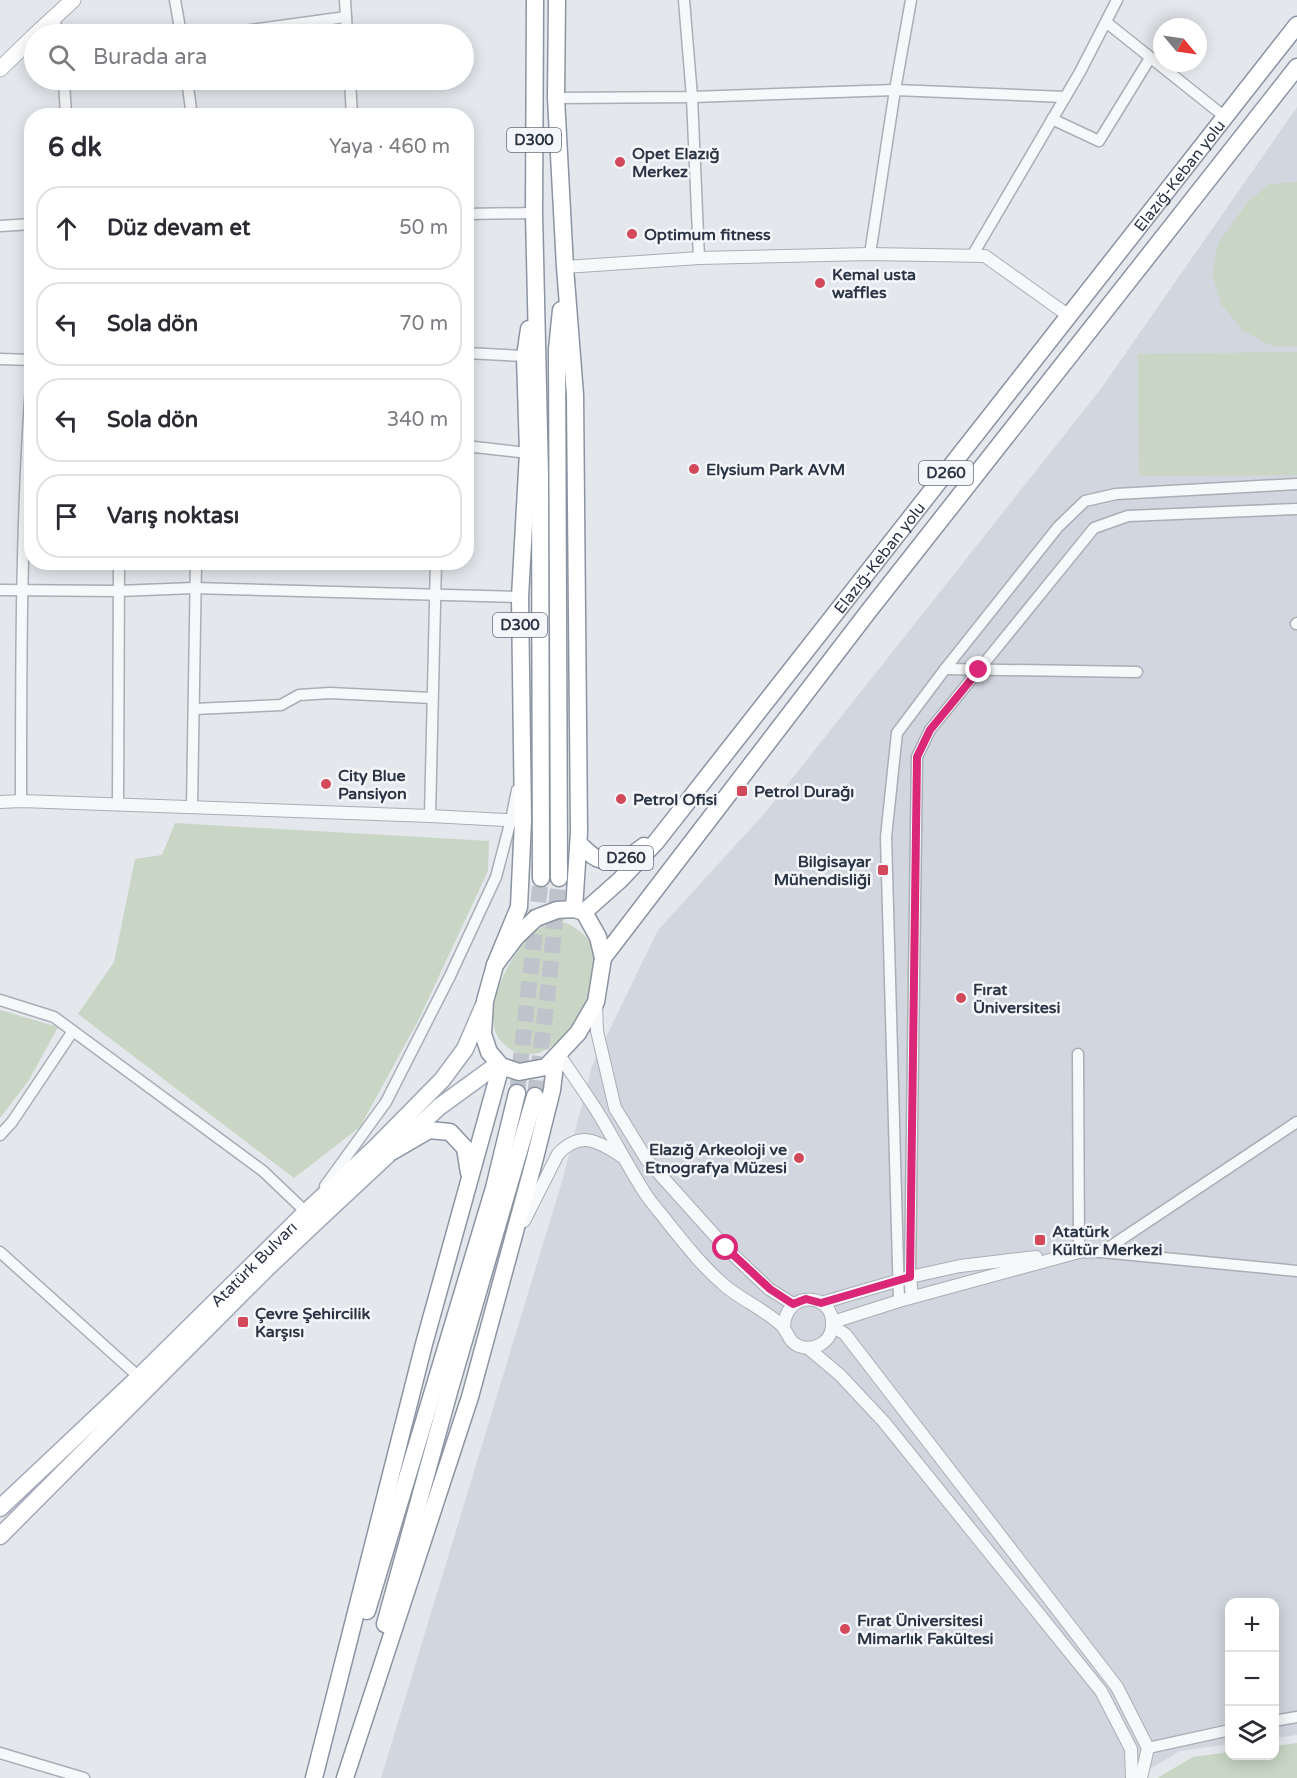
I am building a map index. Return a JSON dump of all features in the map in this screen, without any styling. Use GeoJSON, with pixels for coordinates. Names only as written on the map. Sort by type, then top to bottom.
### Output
{"type":"FeatureCollection","features":[{"type":"Feature","properties":{"kind":"main road"},"geometry":{"type":"LineString","coordinates":[[47,24],[73,0]]}},
{"type":"Feature","properties":{"kind":"main road","name":"D300"},"geometry":{"type":"LineString","coordinates":[[495,965],[519,907],[517,821],[522,760],[520,597],[528,453],[525,356],[536,280],[535,0]]}},
{"type":"Feature","properties":{"kind":"main road","name":"D300"},"geometry":{"type":"LineString","coordinates":[[556,0],[556,98],[565,267],[575,395],[579,910]]}},
{"type":"Feature","properties":{"kind":"main road","name":"Elazığ-Keban yolu"},"geometry":{"type":"LineString","coordinates":[[579,910],[620,880],[668,826],[1297,25]]}},
{"type":"Feature","properties":{"kind":"main road"},"geometry":{"type":"LineString","coordinates":[[0,69],[24,46]]}},
{"type":"Feature","properties":{"kind":"main road","name":"Elazığ-Keban yolu"},"geometry":{"type":"LineString","coordinates":[[603,958],[875,603],[1297,67]]}},
{"type":"Feature","properties":{"kind":"main road"},"geometry":{"type":"LineString","coordinates":[[559,878],[557,349],[565,267]]}},
{"type":"Feature","properties":{"kind":"main road"},"geometry":{"type":"LineString","coordinates":[[536,280],[540,475],[541,878]]}},
{"type":"Feature","properties":{"kind":"main road","name":"D260"},"geometry":{"type":"LineString","coordinates":[[579,844],[598,859],[617,861],[635,854],[668,826]]}},
{"type":"Feature","properties":{"kind":"main road"},"geometry":{"type":"LineString","coordinates":[[557,910],[579,910],[598,937],[603,958],[596,1002],[578,1033],[557,1056],[546,1067],[519,1072],[500,1065],[489,1052],[483,1034],[485,1001],[495,965],[516,937],[537,918],[557,910]]}},
{"type":"Feature","properties":{"kind":"main road","name":"Atatürk Bulvarı"},"geometry":{"type":"LineString","coordinates":[[0,1508],[139,1377],[442,1080],[465,1049],[485,1001]]}},
{"type":"Feature","properties":{"kind":"main road"},"geometry":{"type":"LineString","coordinates":[[344,1778],[470,1397],[552,1090],[557,1056]]}},
{"type":"Feature","properties":{"kind":"main road"},"geometry":{"type":"LineString","coordinates":[[315,1778],[406,1412],[500,1065]]}},
{"type":"Feature","properties":{"kind":"main road","name":"Atatürk Bulvarı"},"geometry":{"type":"LineString","coordinates":[[0,1536],[267,1269],[439,1107],[500,1065]]}},
{"type":"Feature","properties":{"kind":"main road"},"geometry":{"type":"LineString","coordinates":[[315,1778],[494,1188],[517,1093]]}},
{"type":"Feature","properties":{"kind":"main road"},"geometry":{"type":"LineString","coordinates":[[344,1778],[449,1392],[535,1096]]}},
{"type":"Feature","properties":{"kind":"main road"},"geometry":{"type":"LineString","coordinates":[[393,1151],[429,1130],[450,1132],[465,1148],[470,1179]]}},
{"type":"Feature","properties":{"kind":"street"},"geometry":{"type":"LineString","coordinates":[[175,0],[179,24]]}},
{"type":"Feature","properties":{"kind":"street"},"geometry":{"type":"LineString","coordinates":[[345,0],[346,24]]}},
{"type":"Feature","properties":{"kind":"street"},"geometry":{"type":"LineString","coordinates":[[684,0],[692,97],[699,258]]}},
{"type":"Feature","properties":{"kind":"street"},"geometry":{"type":"LineString","coordinates":[[870,254],[911,0]]}},
{"type":"Feature","properties":{"kind":"street"},"geometry":{"type":"LineString","coordinates":[[972,256],[1065,97],[1117,0]]}},
{"type":"Feature","properties":{"kind":"street"},"geometry":{"type":"LineString","coordinates":[[54,17],[56,24]]}},
{"type":"Feature","properties":{"kind":"street"},"geometry":{"type":"LineString","coordinates":[[295,24],[346,17]]}},
{"type":"Feature","properties":{"kind":"street"},"geometry":{"type":"LineString","coordinates":[[1106,22],[1225,117]]}},
{"type":"Feature","properties":{"kind":"street"},"geometry":{"type":"LineString","coordinates":[[1052,118],[1099,141],[1150,58]]}},
{"type":"Feature","properties":{"kind":"street"},"geometry":{"type":"LineString","coordinates":[[65,90],[66,108]]}},
{"type":"Feature","properties":{"kind":"street"},"geometry":{"type":"LineString","coordinates":[[188,90],[191,108]]}},
{"type":"Feature","properties":{"kind":"street"},"geometry":{"type":"LineString","coordinates":[[351,90],[352,108]]}},
{"type":"Feature","properties":{"kind":"street"},"geometry":{"type":"LineString","coordinates":[[556,98],[692,97],[895,90],[1065,97]]}},
{"type":"Feature","properties":{"kind":"street"},"geometry":{"type":"LineString","coordinates":[[474,213],[534,213]]}},
{"type":"Feature","properties":{"kind":"street"},"geometry":{"type":"LineString","coordinates":[[0,225],[24,224]]}},
{"type":"Feature","properties":{"kind":"street"},"geometry":{"type":"LineString","coordinates":[[565,267],[699,258],[870,254],[985,256],[1069,315]]}},
{"type":"Feature","properties":{"kind":"street"},"geometry":{"type":"LineString","coordinates":[[474,353],[525,356]]}},
{"type":"Feature","properties":{"kind":"street"},"geometry":{"type":"LineString","coordinates":[[0,359],[24,360]]}},
{"type":"Feature","properties":{"kind":"street"},"geometry":{"type":"LineString","coordinates":[[474,447],[528,453]]}},
{"type":"Feature","properties":{"kind":"street"},"geometry":{"type":"LineString","coordinates":[[898,1301],[886,837],[897,734],[945,669],[1058,527],[1085,501],[1116,494],[1297,484]]}},
{"type":"Feature","properties":{"kind":"street"},"geometry":{"type":"LineString","coordinates":[[21,801],[21,589],[24,504]]}},
{"type":"Feature","properties":{"kind":"street"},"geometry":{"type":"LineString","coordinates":[[912,1297],[910,1277],[917,757],[930,730],[1095,528],[1128,516],[1297,509]]}},
{"type":"Feature","properties":{"kind":"street"},"geometry":{"type":"LineString","coordinates":[[118,806],[119,570]]}},
{"type":"Feature","properties":{"kind":"street"},"geometry":{"type":"LineString","coordinates":[[192,807],[195,570]]}},
{"type":"Feature","properties":{"kind":"street"},"geometry":{"type":"LineString","coordinates":[[430,816],[435,570]]}},
{"type":"Feature","properties":{"kind":"street"},"geometry":{"type":"LineString","coordinates":[[0,590],[118,591],[194,588],[520,597]]}},
{"type":"Feature","properties":{"kind":"street"},"geometry":{"type":"LineString","coordinates":[[945,669],[1137,672]]}},
{"type":"Feature","properties":{"kind":"street"},"geometry":{"type":"LineString","coordinates":[[194,709],[281,705],[299,695],[330,693],[432,698]]}},
{"type":"Feature","properties":{"kind":"street"},"geometry":{"type":"LineString","coordinates":[[0,802],[192,807],[517,821],[496,877],[450,976],[386,1102],[306,1212],[263,1171],[54,1017],[0,1000]]}},
{"type":"Feature","properties":{"kind":"street"},"geometry":{"type":"LineString","coordinates":[[596,1002],[597,1031],[615,1108],[647,1160],[726,1248],[770,1289],[793,1304]]}},
{"type":"Feature","properties":{"kind":"street"},"geometry":{"type":"LineString","coordinates":[[0,1135],[12,1122],[73,1031]]}},
{"type":"Feature","properties":{"kind":"street"},"geometry":{"type":"LineString","coordinates":[[1078,1054],[1078,1252]]}},
{"type":"Feature","properties":{"kind":"street"},"geometry":{"type":"LineString","coordinates":[[557,1056],[594,1107],[644,1192],[692,1252],[724,1285],[784,1327],[791,1341],[798,1346],[808,1348],[823,1343],[828,1337],[832,1324],[831,1315],[821,1303]]}},
{"type":"Feature","properties":{"kind":"street"},"geometry":{"type":"LineString","coordinates":[[1102,1252],[1297,1122]]}},
{"type":"Feature","properties":{"kind":"street"},"geometry":{"type":"LineString","coordinates":[[509,1252],[558,1154],[566,1145],[590,1139],[605,1145],[625,1160]]}},
{"type":"Feature","properties":{"kind":"street"},"geometry":{"type":"LineString","coordinates":[[0,1252],[139,1377]]}},
{"type":"Feature","properties":{"kind":"street"},"geometry":{"type":"LineString","coordinates":[[832,1324],[898,1301],[1078,1252]]}},
{"type":"Feature","properties":{"kind":"street"},"geometry":{"type":"LineString","coordinates":[[784,1327],[787,1311],[793,1304],[806,1299],[821,1303],[910,1277],[960,1266],[1078,1252],[1102,1252],[1297,1271]]}},
{"type":"Feature","properties":{"kind":"street"},"geometry":{"type":"LineString","coordinates":[[832,1324],[857,1350],[1117,1687],[1148,1748],[1141,1778]]}},
{"type":"Feature","properties":{"kind":"street"},"geometry":{"type":"LineString","coordinates":[[808,1348],[840,1376],[884,1422],[1101,1691],[1131,1749],[1132,1778]]}},
{"type":"Feature","properties":{"kind":"street"},"geometry":{"type":"LineString","coordinates":[[1279,1720],[1297,1717]]}},
{"type":"Feature","properties":{"kind":"street"},"geometry":{"type":"LineString","coordinates":[[1148,1748],[1225,1731]]}},
{"type":"Feature","properties":{"kind":"street"},"geometry":{"type":"LineString","coordinates":[[0,1753],[84,1778]]}},
{"type":"Feature","properties":{"kind":"shaded area","name":"Fırat Üniversitesi"},"geometry":{"type":"Polygon","coordinates":[[[1297,107],[1297,1735],[1279,1737],[1279,1598],[1225,1598],[1225,1745],[1180,1751],[1135,1778],[381,1778],[563,1178],[592,1066],[658,930],[764,814],[1100,390],[1297,107]]]}},
{"type":"Feature","properties":{"kind":"green space"},"geometry":{"type":"Polygon","coordinates":[[[1297,182],[1297,346],[1274,347],[1243,331],[1221,304],[1212,273],[1218,244],[1248,201],[1270,184],[1297,182]]]}},
{"type":"Feature","properties":{"kind":"green space"},"geometry":{"type":"Polygon","coordinates":[[[1297,352],[1297,475],[1139,476],[1138,354],[1297,352]]]}},
{"type":"Feature","properties":{"kind":"green space"},"geometry":{"type":"Polygon","coordinates":[[[175,823],[489,841],[488,871],[419,1019],[360,1127],[294,1178],[78,1014],[114,962],[135,859],[162,855],[175,823]]]}},
{"type":"Feature","properties":{"kind":"green space"},"geometry":{"type":"Polygon","coordinates":[[[548,923],[566,923],[582,933],[592,946],[595,963],[593,981],[587,1000],[565,1034],[552,1046],[538,1053],[522,1054],[507,1047],[498,1036],[493,1023],[493,1008],[502,978],[518,950],[528,937],[548,923]]]}},
{"type":"Feature","properties":{"kind":"green space"},"geometry":{"type":"Polygon","coordinates":[[[0,1010],[58,1027],[29,1080],[0,1118],[0,1010]]]}},
{"type":"Feature","properties":{"kind":"green space"},"geometry":{"type":"Polygon","coordinates":[[[1297,1743],[1297,1778],[1157,1778],[1193,1757],[1225,1753],[1225,1760],[1279,1760],[1279,1745],[1297,1743]]]}},
{"type":"Feature","properties":{"kind":"tunnel"},"geometry":{"type":"LineString","coordinates":[[517,1093],[541,878]]}},
{"type":"Feature","properties":{"kind":"tunnel"},"geometry":{"type":"LineString","coordinates":[[535,1096],[559,878]]}},
{"type":"Feature","properties":{"kind":"place","name":"Opet Elazığ Merkez"},"geometry":{"type":"Point","coordinates":[620,162]}},
{"type":"Feature","properties":{"kind":"place","name":"Optimum fitness"},"geometry":{"type":"Point","coordinates":[632,234]}},
{"type":"Feature","properties":{"kind":"place","name":"Kemal usta waffles"},"geometry":{"type":"Point","coordinates":[820,283]}},
{"type":"Feature","properties":{"kind":"place","name":"Elysium Park AVM"},"geometry":{"type":"Point","coordinates":[694,469]}},
{"type":"Feature","properties":{"kind":"place","name":"City Blue Pansiyon"},"geometry":{"type":"Point","coordinates":[326,784]}},
{"type":"Feature","properties":{"kind":"place","name":"Petrol Durağı"},"geometry":{"type":"Point","coordinates":[742,791]}},
{"type":"Feature","properties":{"kind":"place","name":"Petrol Ofisi"},"geometry":{"type":"Point","coordinates":[621,799]}},
{"type":"Feature","properties":{"kind":"place","name":"Bilgisayar Mühendisliği"},"geometry":{"type":"Point","coordinates":[883,870]}},
{"type":"Feature","properties":{"kind":"place","name":"Fırat Üniversitesi"},"geometry":{"type":"Point","coordinates":[961,998]}},
{"type":"Feature","properties":{"kind":"place","name":"Elazığ Arkeoloji ve Etnografya Müzesi"},"geometry":{"type":"Point","coordinates":[799,1158]}},
{"type":"Feature","properties":{"kind":"place","name":"Atatürk Kültür Merkezi"},"geometry":{"type":"Point","coordinates":[1040,1240]}},
{"type":"Feature","properties":{"kind":"place","name":"Çevre Şehircilik Karşısı"},"geometry":{"type":"Point","coordinates":[243,1322]}},
{"type":"Feature","properties":{"kind":"place","name":"Fırat Üniversitesi Mimarlık Fakültesi"},"geometry":{"type":"Point","coordinates":[845,1629]}},
{"type":"Feature","properties":{"kind":"route"},"geometry":{"type":"LineString","coordinates":[[726,1248],[770,1289],[793,1304],[806,1299],[814,1299],[821,1303],[910,1277],[917,757],[930,730],[979,670]]}}]}
